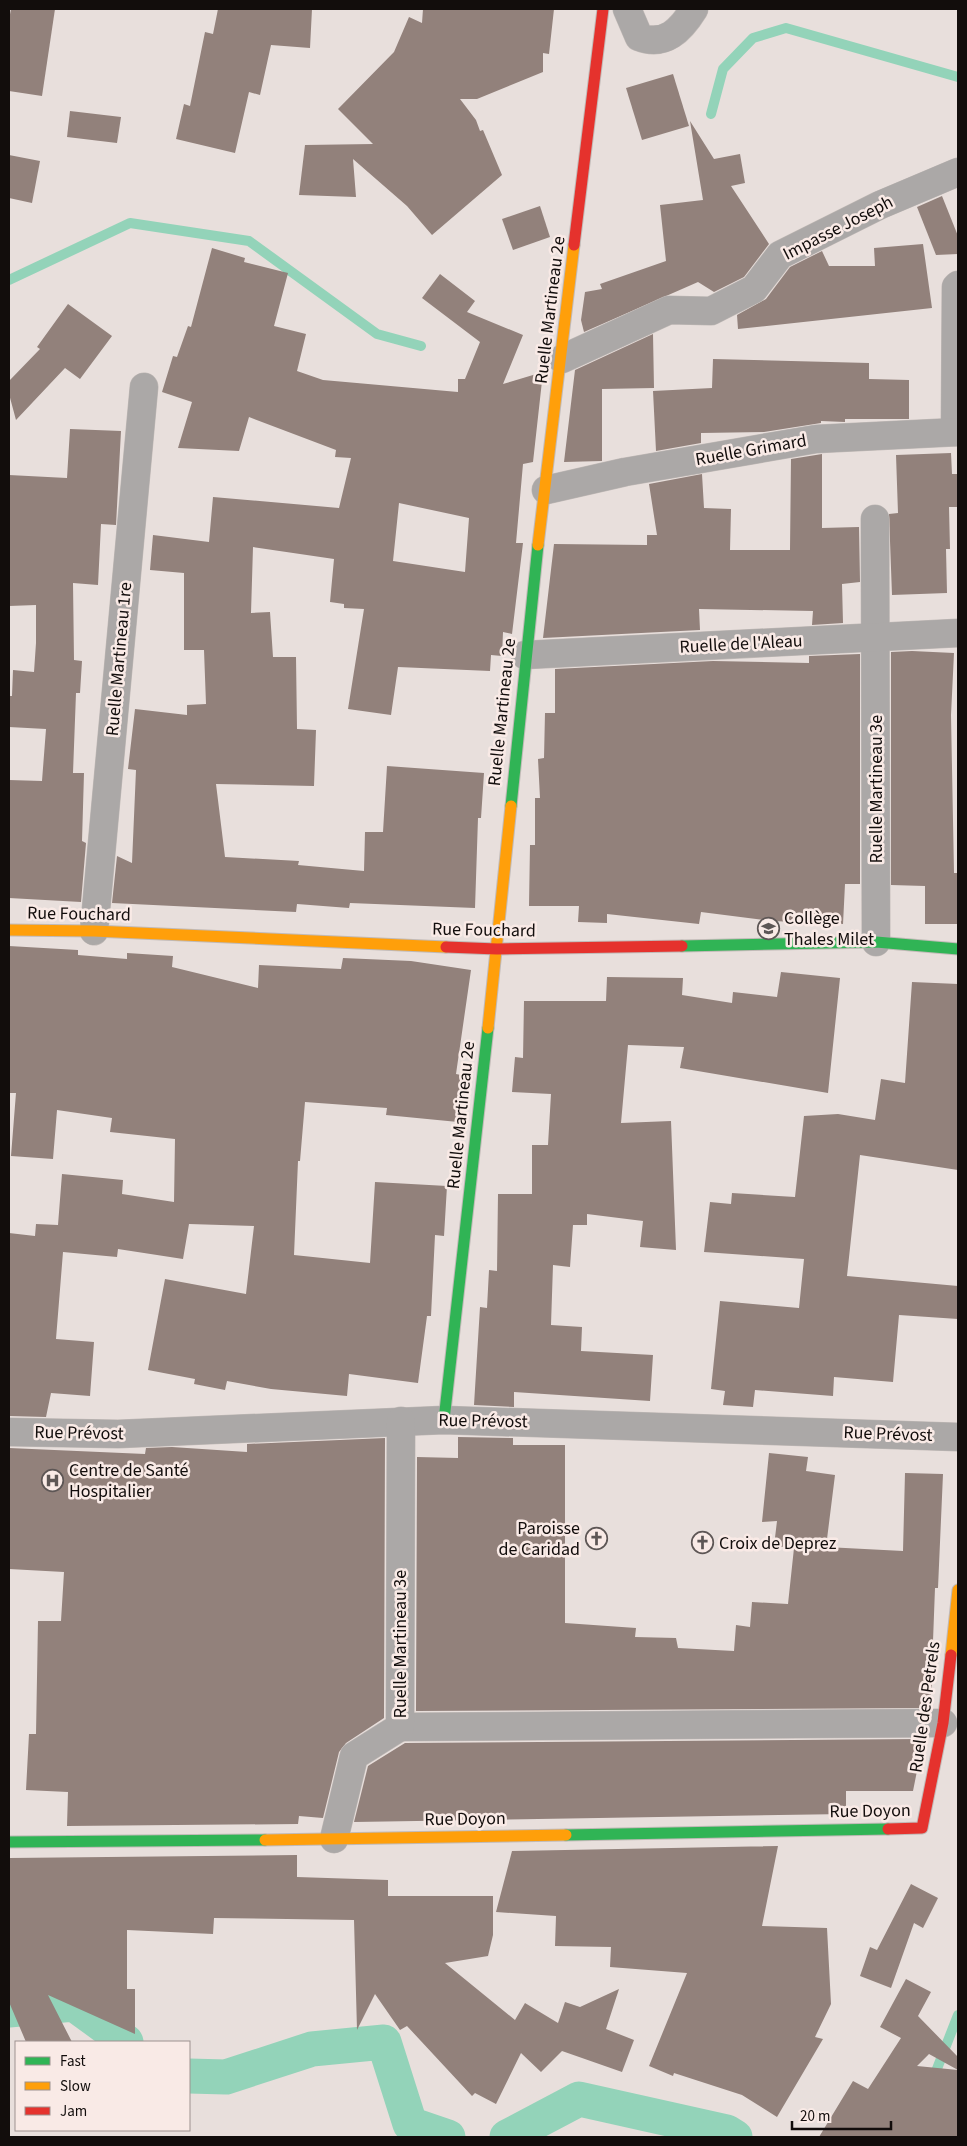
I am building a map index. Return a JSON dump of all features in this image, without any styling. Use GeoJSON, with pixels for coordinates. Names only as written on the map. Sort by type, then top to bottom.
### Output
{"type":"FeatureCollection","features":[{"type":"Feature","properties":{"kind":"street","name":"Ruelle Martineau 2e"},"geometry":{"type":"LineString","coordinates":[[444,1420],[497,949],[525,656],[603,9]]}},
{"type":"Feature","properties":{"kind":"street"},"geometry":{"type":"LineString","coordinates":[[627,9],[639,37],[651,41],[676,33],[694,9]]}},
{"type":"Feature","properties":{"kind":"street","name":"Impasse Joseph"},"geometry":{"type":"LineString","coordinates":[[562,358],[669,310],[711,311],[754,289],[780,255],[880,205],[958,172]]}},
{"type":"Feature","properties":{"kind":"street"},"geometry":{"type":"LineString","coordinates":[[957,432],[956,287],[958,285]]}},
{"type":"Feature","properties":{"kind":"street","name":"Ruelle Martineau 1re"},"geometry":{"type":"LineString","coordinates":[[94,931],[144,387]]}},
{"type":"Feature","properties":{"kind":"street","name":"Ruelle Grimard"},"geometry":{"type":"LineString","coordinates":[[546,490],[625,472],[816,439],[957,432]]}},
{"type":"Feature","properties":{"kind":"street","name":"Ruelle Martineau 3e"},"geometry":{"type":"LineString","coordinates":[[875,519],[876,942]]}},
{"type":"Feature","properties":{"kind":"street","name":"Ruelle de l'Aleau"},"geometry":{"type":"LineString","coordinates":[[525,656],[958,633]]}},
{"type":"Feature","properties":{"kind":"street","name":"Rue Fouchard"},"geometry":{"type":"LineString","coordinates":[[9,930],[94,931],[497,949],[876,942],[958,949]]}},
{"type":"Feature","properties":{"kind":"street","name":"Rue Prévost"},"geometry":{"type":"LineString","coordinates":[[9,1432],[118,1434],[444,1420],[958,1437]]}},
{"type":"Feature","properties":{"kind":"street","name":"Ruelle Martineau 3e"},"geometry":{"type":"LineString","coordinates":[[334,1839],[354,1756],[400,1726],[401,1421]]}},
{"type":"Feature","properties":{"kind":"street","name":"Ruelle des Petrels"},"geometry":{"type":"LineString","coordinates":[[922,1828],[943,1723],[958,1590]]}},
{"type":"Feature","properties":{"kind":"street"},"geometry":{"type":"LineString","coordinates":[[400,1726],[943,1723]]}},
{"type":"Feature","properties":{"kind":"street","name":"Rue Doyon"},"geometry":{"type":"LineString","coordinates":[[9,1842],[334,1839],[922,1828]]}},
{"type":"Feature","properties":{"kind":"building"},"geometry":{"type":"Polygon","coordinates":[[[11,9],[55,9],[42,96],[9,91],[9,20],[11,9]]]}},
{"type":"Feature","properties":{"kind":"building"},"geometry":{"type":"Polygon","coordinates":[[[218,9],[312,9],[310,48],[271,45],[260,95],[249,92],[235,153],[176,139],[184,104],[190,106],[205,32],[213,34],[218,9]]]}},
{"type":"Feature","properties":{"kind":"building"},"geometry":{"type":"Polygon","coordinates":[[[423,9],[554,9],[549,54],[543,53],[543,72],[477,99],[460,99],[476,120],[480,131],[483,130],[502,175],[432,235],[407,206],[353,159],[356,197],[299,195],[305,145],[373,144],[338,109],[394,52],[409,17],[422,23],[423,9]]]}},
{"type":"Feature","properties":{"kind":"building"},"geometry":{"type":"Polygon","coordinates":[[[673,74],[689,126],[642,140],[626,88],[673,74]]]}},
{"type":"Feature","properties":{"kind":"building"},"geometry":{"type":"Polygon","coordinates":[[[70,111],[121,117],[117,143],[67,137],[70,111]]]}},
{"type":"Feature","properties":{"kind":"building"},"geometry":{"type":"Polygon","coordinates":[[[690,121],[714,159],[740,154],[745,183],[731,186],[769,244],[744,277],[714,292],[698,282],[584,332],[581,320],[585,292],[602,289],[600,284],[666,261],[660,205],[703,200],[690,121]]]}},
{"type":"Feature","properties":{"kind":"building"},"geometry":{"type":"Polygon","coordinates":[[[9,155],[40,161],[32,203],[9,198],[9,155]]]}},
{"type":"Feature","properties":{"kind":"building"},"geometry":{"type":"Polygon","coordinates":[[[942,196],[958,236],[958,254],[936,255],[917,207],[942,196]]]}},
{"type":"Feature","properties":{"kind":"building"},"geometry":{"type":"Polygon","coordinates":[[[540,206],[550,237],[513,250],[502,219],[540,206]]]}},
{"type":"Feature","properties":{"kind":"building"},"geometry":{"type":"Polygon","coordinates":[[[923,244],[932,308],[738,329],[737,315],[766,299],[790,267],[822,251],[829,266],[875,266],[874,248],[923,244]]]}},
{"type":"Feature","properties":{"kind":"building"},"geometry":{"type":"Polygon","coordinates":[[[212,248],[245,258],[244,262],[288,273],[274,326],[306,334],[297,371],[323,380],[458,392],[458,379],[465,379],[480,342],[422,298],[440,274],[475,301],[467,312],[523,335],[503,384],[543,372],[533,462],[523,464],[516,543],[523,543],[512,634],[503,632],[502,656],[491,655],[490,671],[398,667],[391,715],[348,709],[364,609],[344,608],[344,604],[330,602],[334,559],[253,547],[251,613],[270,612],[273,657],[296,657],[297,729],[316,730],[314,786],[216,784],[225,857],[299,861],[298,865],[364,871],[365,832],[383,832],[387,766],[484,773],[481,818],[478,818],[475,908],[350,903],[349,908],[297,904],[296,912],[112,903],[117,856],[132,863],[136,770],[128,769],[135,709],[187,715],[187,705],[206,704],[204,650],[184,650],[184,573],[150,570],[153,535],[209,542],[213,497],[339,508],[351,458],[335,457],[336,450],[249,417],[239,451],[178,448],[192,402],[162,392],[173,356],[177,357],[188,326],[191,327],[212,248]],[[399,503],[393,561],[465,572],[469,518],[399,503]]]}},
{"type":"Feature","properties":{"kind":"building"},"geometry":{"type":"Polygon","coordinates":[[[68,304],[112,336],[80,379],[65,368],[16,420],[9,394],[9,381],[40,349],[37,347],[68,304]]]}},
{"type":"Feature","properties":{"kind":"building"},"geometry":{"type":"Polygon","coordinates":[[[653,334],[654,388],[602,389],[602,461],[564,462],[575,370],[653,334]]]}},
{"type":"Feature","properties":{"kind":"building"},"geometry":{"type":"Polygon","coordinates":[[[713,359],[869,363],[869,379],[909,380],[909,419],[845,419],[845,422],[821,421],[821,423],[764,432],[701,433],[701,443],[656,451],[653,391],[712,388],[713,359]]]}},
{"type":"Feature","properties":{"kind":"building"},"geometry":{"type":"Polygon","coordinates":[[[70,429],[121,431],[116,525],[101,524],[98,585],[73,583],[74,660],[82,661],[80,693],[76,693],[73,773],[84,773],[82,841],[86,843],[81,902],[9,898],[9,780],[42,781],[46,729],[9,727],[9,696],[12,696],[13,670],[34,672],[36,605],[9,606],[9,475],[67,478],[70,429]]]}},
{"type":"Feature","properties":{"kind":"building"},"geometry":{"type":"Polygon","coordinates":[[[951,453],[952,474],[958,474],[958,507],[949,507],[950,549],[946,549],[947,593],[892,595],[889,514],[898,513],[896,455],[951,453]]]}},
{"type":"Feature","properties":{"kind":"building"},"geometry":{"type":"Polygon","coordinates":[[[822,454],[822,528],[859,527],[860,582],[842,584],[843,623],[812,625],[813,611],[699,609],[700,630],[543,638],[554,544],[647,545],[647,535],[657,535],[649,484],[702,474],[704,508],[731,509],[730,550],[790,550],[791,459],[822,454]]]}},
{"type":"Feature","properties":{"kind":"building"},"geometry":{"type":"Polygon","coordinates":[[[891,652],[954,653],[951,715],[954,873],[958,873],[958,924],[925,924],[925,886],[891,885],[891,652]]]}},
{"type":"Feature","properties":{"kind":"building"},"geometry":{"type":"Polygon","coordinates":[[[860,654],[860,884],[845,884],[843,924],[772,921],[701,912],[699,924],[607,914],[607,923],[578,922],[579,906],[529,906],[530,845],[535,845],[535,798],[540,798],[538,759],[544,758],[545,713],[555,713],[555,669],[713,661],[809,663],[809,656],[860,654]]]}},
{"type":"Feature","properties":{"kind":"building"},"geometry":{"type":"Polygon","coordinates":[[[9,946],[78,950],[78,955],[127,959],[127,953],[173,956],[172,967],[258,988],[259,965],[341,969],[343,958],[411,961],[471,970],[456,1074],[461,1075],[458,1122],[386,1115],[387,1108],[305,1102],[300,1161],[298,1161],[294,1255],[370,1263],[375,1182],[447,1186],[444,1236],[435,1235],[431,1316],[427,1316],[418,1383],[349,1374],[347,1396],[271,1389],[227,1381],[225,1390],[194,1384],[195,1379],[148,1370],[165,1279],[246,1294],[254,1226],[189,1224],[183,1259],[118,1249],[117,1257],[63,1252],[56,1339],[94,1342],[90,1396],[51,1393],[46,1417],[9,1416],[9,1233],[35,1236],[36,1224],[58,1225],[62,1174],[123,1180],[122,1194],[174,1202],[175,1139],[110,1132],[112,1118],[57,1110],[53,1159],[11,1156],[16,1093],[9,1093],[9,946]]]}},
{"type":"Feature","properties":{"kind":"building"},"geometry":{"type":"Polygon","coordinates":[[[781,972],[840,978],[828,1093],[680,1068],[684,1047],[628,1045],[621,1123],[671,1121],[676,1250],[640,1247],[643,1221],[587,1214],[587,1225],[573,1225],[570,1267],[553,1265],[551,1325],[582,1327],[581,1351],[653,1355],[650,1401],[514,1392],[514,1407],[474,1405],[480,1307],[487,1308],[489,1270],[497,1271],[498,1194],[532,1194],[532,1145],[548,1145],[551,1094],[512,1092],[515,1057],[523,1058],[524,1001],[606,1001],[607,977],[683,978],[682,995],[732,1003],[733,992],[777,997],[781,972]]]}},
{"type":"Feature","properties":{"kind":"building"},"geometry":{"type":"Polygon","coordinates":[[[912,982],[958,984],[958,1170],[860,1155],[847,1276],[958,1286],[958,1319],[899,1315],[893,1382],[834,1377],[833,1396],[755,1390],[753,1407],[723,1405],[725,1391],[711,1389],[720,1301],[799,1308],[804,1259],[704,1252],[710,1202],[731,1204],[732,1193],[795,1197],[804,1116],[838,1114],[875,1120],[881,1079],[905,1083],[912,982]]]}},
{"type":"Feature","properties":{"kind":"building"},"geometry":{"type":"Polygon","coordinates":[[[458,1437],[513,1438],[513,1445],[565,1445],[565,1623],[636,1628],[635,1637],[676,1638],[678,1648],[734,1651],[736,1625],[750,1627],[752,1602],[788,1604],[794,1548],[774,1546],[777,1521],[762,1522],[769,1453],[808,1457],[806,1471],[835,1475],[826,1547],[903,1551],[905,1473],[943,1474],[938,1588],[935,1588],[933,1641],[935,1641],[935,1656],[930,1700],[921,1700],[921,1708],[416,1711],[417,1457],[458,1458],[458,1437]]]}},
{"type":"Feature","properties":{"kind":"building"},"geometry":{"type":"Polygon","coordinates":[[[385,1438],[384,1718],[346,1743],[339,1752],[323,1818],[299,1816],[298,1824],[67,1826],[68,1792],[26,1790],[29,1734],[36,1734],[38,1621],[61,1621],[64,1572],[9,1569],[9,1448],[145,1454],[146,1448],[172,1447],[247,1452],[247,1444],[385,1438]]]}},
{"type":"Feature","properties":{"kind":"building"},"geometry":{"type":"Polygon","coordinates":[[[921,1739],[920,1756],[913,1791],[846,1791],[846,1814],[354,1822],[368,1766],[405,1743],[921,1739]]]}},
{"type":"Feature","properties":{"kind":"building"},"geometry":{"type":"Polygon","coordinates":[[[778,1846],[762,1926],[827,1928],[831,2004],[815,2037],[823,2039],[777,2117],[742,2095],[674,2073],[673,2076],[649,2066],[687,1973],[610,1967],[611,1947],[555,1946],[556,1916],[496,1912],[512,1851],[778,1846]]]}},
{"type":"Feature","properties":{"kind":"building"},"geometry":{"type":"Polygon","coordinates":[[[297,1855],[297,1877],[388,1880],[388,1896],[493,1896],[493,1935],[488,1956],[445,1963],[515,2020],[525,2003],[558,2023],[565,2002],[580,2007],[619,1989],[606,2029],[634,2040],[622,2072],[562,2051],[541,2072],[521,2053],[496,2104],[475,2093],[472,2096],[407,2026],[400,2030],[375,1994],[357,2030],[354,1920],[214,1918],[213,1934],[127,1930],[127,1989],[135,1989],[135,2034],[48,1995],[71,2041],[26,2041],[9,2002],[9,1858],[297,1855]]]}},
{"type":"Feature","properties":{"kind":"building"},"geometry":{"type":"Polygon","coordinates":[[[911,1884],[938,1898],[923,1928],[914,1923],[891,1988],[860,1976],[870,1947],[877,1950],[911,1884]]]}},
{"type":"Feature","properties":{"kind":"building"},"geometry":{"type":"Polygon","coordinates":[[[906,1979],[931,1992],[918,2016],[958,2057],[958,2070],[958,2137],[819,2137],[853,2081],[868,2089],[901,2038],[880,2027],[906,1979]],[[929,2054],[917,2066],[958,2070],[929,2054]]]}},
{"type":"Feature","properties":{"kind":"waterway"},"geometry":{"type":"LineString","coordinates":[[711,114],[723,69],[753,38],[786,28],[958,77]]}},
{"type":"Feature","properties":{"kind":"waterway"},"geometry":{"type":"LineString","coordinates":[[9,280],[130,223],[249,241],[377,334],[421,346]]}},
{"type":"Feature","properties":{"kind":"waterway"},"geometry":{"type":"LineString","coordinates":[[9,2010],[74,2004],[125,2041]]}},
{"type":"Feature","properties":{"kind":"waterway"},"geometry":{"type":"LineString","coordinates":[[933,2079],[958,2015]]}},
{"type":"Feature","properties":{"kind":"waterway"},"geometry":{"type":"LineString","coordinates":[[190,2076],[226,2077],[312,2049],[384,2042],[410,2124],[448,2137]]}},
{"type":"Feature","properties":{"kind":"waterway"},"geometry":{"type":"LineString","coordinates":[[507,2137],[579,2099],[727,2132],[735,2137]]}},
{"type":"Feature","properties":{"kind":"traffic: fast"},"geometry":{"type":"LineString","coordinates":[[511,806],[538,545]]}},
{"type":"Feature","properties":{"kind":"traffic: fast"},"geometry":{"type":"LineString","coordinates":[[682,946],[876,942],[958,949]]}},
{"type":"Feature","properties":{"kind":"traffic: fast"},"geometry":{"type":"LineString","coordinates":[[444,1420],[488,1028]]}},
{"type":"Feature","properties":{"kind":"traffic: fast"},"geometry":{"type":"LineString","coordinates":[[566,1835],[888,1829]]}},
{"type":"Feature","properties":{"kind":"traffic: fast"},"geometry":{"type":"LineString","coordinates":[[9,1842],[265,1840]]}},
{"type":"Feature","properties":{"kind":"traffic: slow"},"geometry":{"type":"LineString","coordinates":[[538,545],[574,245]]}},
{"type":"Feature","properties":{"kind":"traffic: slow"},"geometry":{"type":"LineString","coordinates":[[488,1028],[511,806]]}},
{"type":"Feature","properties":{"kind":"traffic: slow"},"geometry":{"type":"LineString","coordinates":[[9,930],[94,931],[446,947]]}},
{"type":"Feature","properties":{"kind":"traffic: slow"},"geometry":{"type":"LineString","coordinates":[[951,1655],[958,1590]]}},
{"type":"Feature","properties":{"kind":"traffic: slow"},"geometry":{"type":"LineString","coordinates":[[265,1840],[566,1835]]}},
{"type":"Feature","properties":{"kind":"traffic: jam"},"geometry":{"type":"LineString","coordinates":[[574,245],[603,9]]}},
{"type":"Feature","properties":{"kind":"traffic: jam"},"geometry":{"type":"LineString","coordinates":[[446,947],[497,949],[682,946]]}},
{"type":"Feature","properties":{"kind":"traffic: jam"},"geometry":{"type":"LineString","coordinates":[[888,1829],[922,1828],[943,1723],[951,1655]]}},
{"type":"Feature","properties":{"kind":"place","name":"Collège Thales Milet"},"geometry":{"type":"Point","coordinates":[768,928]}},
{"type":"Feature","properties":{"kind":"place","name":"Centre de Santé Hospitalier"},"geometry":{"type":"Point","coordinates":[53,1480]}},
{"type":"Feature","properties":{"kind":"place","name":"Paroisse de Caridad"},"geometry":{"type":"Point","coordinates":[596,1538]}},
{"type":"Feature","properties":{"kind":"place","name":"Croix de Deprez"},"geometry":{"type":"Point","coordinates":[703,1543]}}]}
